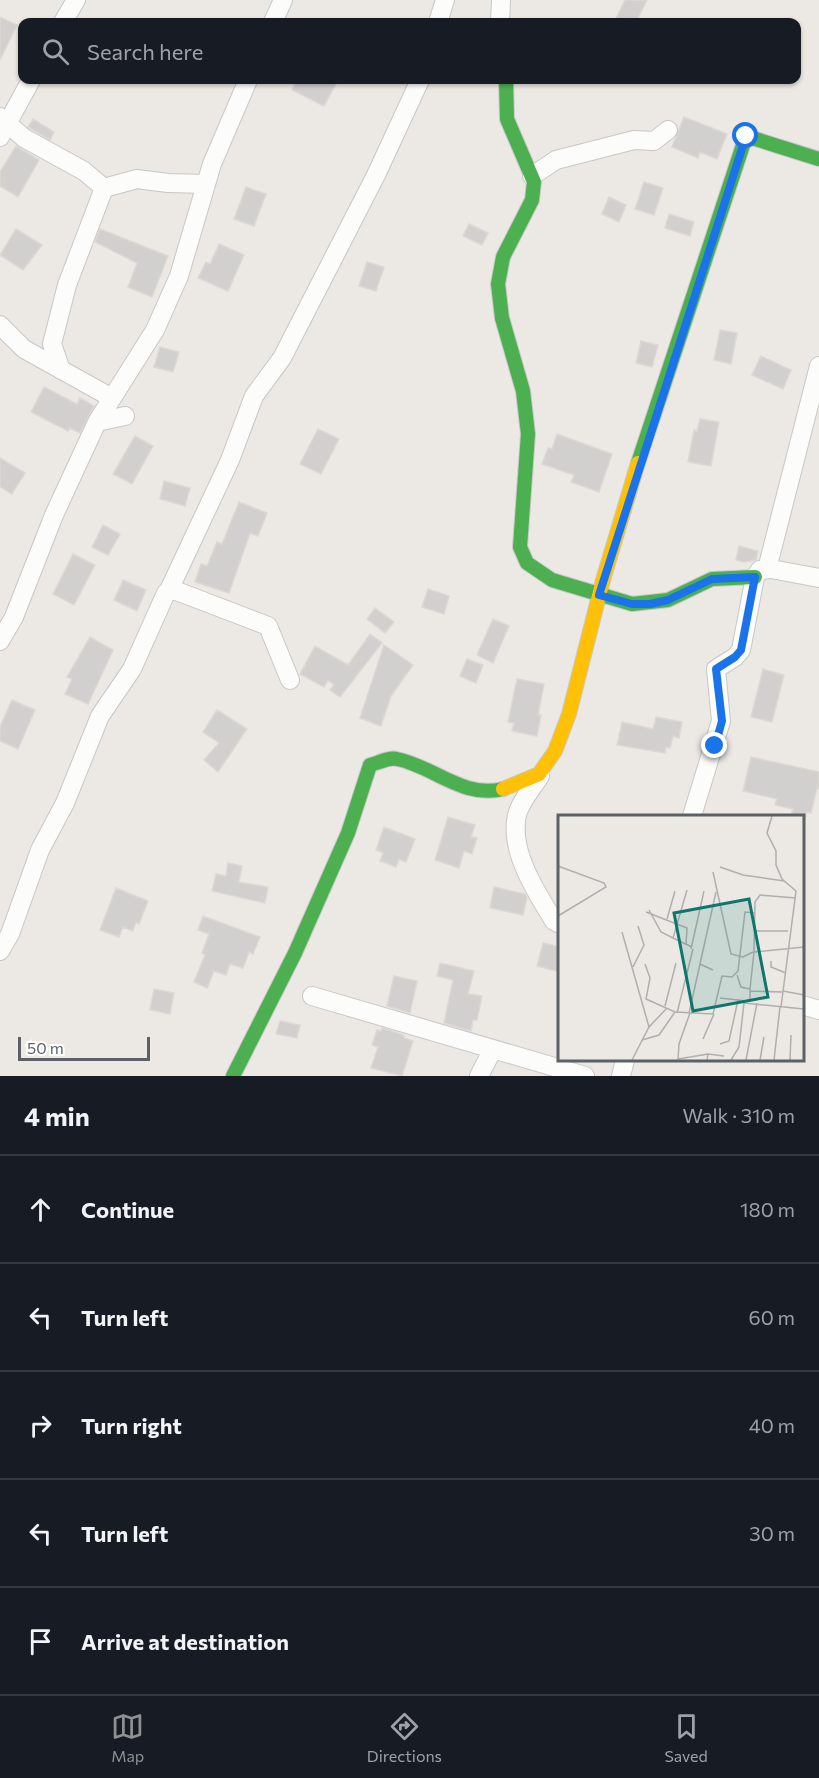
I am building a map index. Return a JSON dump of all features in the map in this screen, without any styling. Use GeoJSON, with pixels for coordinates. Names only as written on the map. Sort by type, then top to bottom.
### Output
{"type":"FeatureCollection","features":[{"type":"Feature","properties":{"kind":"street"},"geometry":{"type":"LineString","coordinates":[[65,18],[76,0]]}},
{"type":"Feature","properties":{"kind":"street"},"geometry":{"type":"LineString","coordinates":[[275,18],[283,0]]}},
{"type":"Feature","properties":{"kind":"street"},"geometry":{"type":"LineString","coordinates":[[439,18],[445,0]]}},
{"type":"Feature","properties":{"kind":"street"},"geometry":{"type":"LineString","coordinates":[[500,18],[501,0]]}},
{"type":"Feature","properties":{"kind":"street"},"geometry":{"type":"LineString","coordinates":[[28,84],[2,126],[84,171],[104,188]]}},
{"type":"Feature","properties":{"kind":"street"},"geometry":{"type":"LineString","coordinates":[[0,641],[14,617],[54,515],[97,422],[155,330],[174,287],[206,184],[246,84]]}},
{"type":"Feature","properties":{"kind":"street"},"geometry":{"type":"LineString","coordinates":[[0,951],[10,934],[40,850],[65,803],[100,716],[132,669],[230,460],[254,396],[282,358],[376,175],[418,84]]}},
{"type":"Feature","properties":{"kind":"street"},"geometry":{"type":"LineString","coordinates":[[506,84],[507,119],[532,176],[532,200],[503,256],[498,284],[502,318],[523,391],[528,434],[520,547],[526,563],[552,580],[632,604],[650,604],[668,600],[712,579],[761,573],[819,578]]}},
{"type":"Feature","properties":{"kind":"street"},"geometry":{"type":"LineString","coordinates":[[532,176],[556,160],[634,140],[654,141],[668,130]]}},
{"type":"Feature","properties":{"kind":"street"},"geometry":{"type":"LineString","coordinates":[[558,923],[554,921],[529,878],[519,846],[516,821],[523,803],[559,747],[599,595],[746,136],[819,159]]}},
{"type":"Feature","properties":{"kind":"street"},"geometry":{"type":"LineString","coordinates":[[104,188],[137,179],[206,184]]}},
{"type":"Feature","properties":{"kind":"street"},"geometry":{"type":"LineString","coordinates":[[61,370],[52,344],[67,285],[104,188]]}},
{"type":"Feature","properties":{"kind":"street"},"geometry":{"type":"LineString","coordinates":[[0,325],[24,349],[112,398]]}},
{"type":"Feature","properties":{"kind":"street"},"geometry":{"type":"LineString","coordinates":[[692,815],[722,721],[716,669],[735,657],[741,650],[819,366]]}},
{"type":"Feature","properties":{"kind":"street"},"geometry":{"type":"LineString","coordinates":[[97,422],[125,416]]}},
{"type":"Feature","properties":{"kind":"street"},"geometry":{"type":"LineString","coordinates":[[169,590],[268,626],[290,680]]}},
{"type":"Feature","properties":{"kind":"street"},"geometry":{"type":"LineString","coordinates":[[233,1076],[237,1062],[264,1017],[295,953],[348,833],[370,765],[395,758],[477,793],[512,788],[541,773],[548,764]]}},
{"type":"Feature","properties":{"kind":"street"},"geometry":{"type":"LineString","coordinates":[[312,996],[585,1076]]}},
{"type":"Feature","properties":{"kind":"street"},"geometry":{"type":"LineString","coordinates":[[804,1006],[819,1010]]}},
{"type":"Feature","properties":{"kind":"street"},"geometry":{"type":"LineString","coordinates":[[479,1076],[493,1049]]}},
{"type":"Feature","properties":{"kind":"street"},"geometry":{"type":"LineString","coordinates":[[621,1076],[625,1061]]}},
{"type":"Feature","properties":{"kind":"building"},"geometry":{"type":"Polygon","coordinates":[[[625,0],[647,0],[638,18],[616,18],[625,0]]]}},
{"type":"Feature","properties":{"kind":"building"},"geometry":{"type":"Polygon","coordinates":[[[0,17],[17,25],[0,60],[0,17]]]}},
{"type":"Feature","properties":{"kind":"building"},"geometry":{"type":"Polygon","coordinates":[[[295,84],[336,84],[324,106],[292,90],[295,84]]]}},
{"type":"Feature","properties":{"kind":"building"},"geometry":{"type":"Polygon","coordinates":[[[684,117],[727,134],[717,159],[700,152],[698,158],[672,147],[684,117]]]}},
{"type":"Feature","properties":{"kind":"building"},"geometry":{"type":"Polygon","coordinates":[[[33,119],[54,132],[50,140],[28,127],[33,119]]]}},
{"type":"Feature","properties":{"kind":"building"},"geometry":{"type":"Polygon","coordinates":[[[16,146],[39,160],[18,197],[0,186],[0,172],[16,146]]]}},
{"type":"Feature","properties":{"kind":"building"},"geometry":{"type":"Polygon","coordinates":[[[644,182],[663,188],[654,215],[635,209],[644,182]]]}},
{"type":"Feature","properties":{"kind":"building"},"geometry":{"type":"Polygon","coordinates":[[[246,187],[266,194],[254,226],[234,219],[246,187]]]}},
{"type":"Feature","properties":{"kind":"building"},"geometry":{"type":"Polygon","coordinates":[[[609,197],[626,205],[619,222],[602,214],[609,197]]]}},
{"type":"Feature","properties":{"kind":"building"},"geometry":{"type":"Polygon","coordinates":[[[669,214],[694,222],[690,236],[665,228],[669,214]]]}},
{"type":"Feature","properties":{"kind":"building"},"geometry":{"type":"Polygon","coordinates":[[[469,224],[488,233],[482,245],[463,236],[469,224]]]}},
{"type":"Feature","properties":{"kind":"building"},"geometry":{"type":"Polygon","coordinates":[[[16,229],[42,245],[23,270],[0,255],[16,229]]]}},
{"type":"Feature","properties":{"kind":"building"},"geometry":{"type":"Polygon","coordinates":[[[100,229],[168,256],[152,297],[128,287],[137,263],[95,242],[100,229]]]}},
{"type":"Feature","properties":{"kind":"building"},"geometry":{"type":"Polygon","coordinates":[[[219,244],[244,255],[228,291],[198,278],[206,262],[210,264],[219,244]]]}},
{"type":"Feature","properties":{"kind":"building"},"geometry":{"type":"Polygon","coordinates":[[[367,262],[384,267],[376,291],[359,286],[367,262]]]}},
{"type":"Feature","properties":{"kind":"building"},"geometry":{"type":"Polygon","coordinates":[[[720,330],[737,333],[731,364],[714,360],[720,330]]]}},
{"type":"Feature","properties":{"kind":"building"},"geometry":{"type":"Polygon","coordinates":[[[641,341],[658,345],[652,367],[636,363],[641,341]]]}},
{"type":"Feature","properties":{"kind":"building"},"geometry":{"type":"Polygon","coordinates":[[[160,347],[179,352],[173,372],[154,367],[160,347]]]}},
{"type":"Feature","properties":{"kind":"building"},"geometry":{"type":"Polygon","coordinates":[[[761,356],[791,370],[783,389],[752,375],[761,356]]]}},
{"type":"Feature","properties":{"kind":"building"},"geometry":{"type":"Polygon","coordinates":[[[44,387],[77,404],[80,398],[94,406],[80,433],[70,428],[68,431],[31,412],[44,387]]]}},
{"type":"Feature","properties":{"kind":"building"},"geometry":{"type":"Polygon","coordinates":[[[700,419],[719,422],[711,466],[688,462],[694,430],[697,431],[700,419]]]}},
{"type":"Feature","properties":{"kind":"building"},"geometry":{"type":"Polygon","coordinates":[[[318,429],[339,439],[321,474],[300,464],[318,429]]]}},
{"type":"Feature","properties":{"kind":"building"},"geometry":{"type":"Polygon","coordinates":[[[557,434],[612,454],[599,492],[571,482],[574,475],[542,464],[548,448],[552,449],[557,434]]]}},
{"type":"Feature","properties":{"kind":"building"},"geometry":{"type":"Polygon","coordinates":[[[135,436],[153,446],[132,484],[113,474],[135,436]]]}},
{"type":"Feature","properties":{"kind":"building"},"geometry":{"type":"Polygon","coordinates":[[[0,458],[25,473],[12,494],[0,487],[0,458]]]}},
{"type":"Feature","properties":{"kind":"building"},"geometry":{"type":"Polygon","coordinates":[[[164,481],[190,488],[185,506],[160,499],[164,481]]]}},
{"type":"Feature","properties":{"kind":"building"},"geometry":{"type":"Polygon","coordinates":[[[239,502],[267,513],[258,536],[250,533],[229,593],[195,582],[201,564],[207,566],[217,542],[222,544],[239,502]]]}},
{"type":"Feature","properties":{"kind":"building"},"geometry":{"type":"Polygon","coordinates":[[[103,525],[120,534],[108,555],[92,547],[103,525]]]}},
{"type":"Feature","properties":{"kind":"building"},"geometry":{"type":"Polygon","coordinates":[[[739,546],[758,551],[756,560],[744,562],[736,560],[739,546]]]}},
{"type":"Feature","properties":{"kind":"building"},"geometry":{"type":"Polygon","coordinates":[[[73,554],[95,565],[74,605],[53,594],[73,554]]]}},
{"type":"Feature","properties":{"kind":"building"},"geometry":{"type":"Polygon","coordinates":[[[123,580],[146,590],[137,611],[114,600],[123,580]]]}},
{"type":"Feature","properties":{"kind":"building"},"geometry":{"type":"Polygon","coordinates":[[[428,589],[449,596],[444,614],[422,607],[428,589]]]}},
{"type":"Feature","properties":{"kind":"building"},"geometry":{"type":"Polygon","coordinates":[[[375,608],[394,622],[385,633],[367,619],[375,608]]]}},
{"type":"Feature","properties":{"kind":"building"},"geometry":{"type":"Polygon","coordinates":[[[493,619],[509,626],[493,663],[477,655],[493,619]]]}},
{"type":"Feature","properties":{"kind":"building"},"geometry":{"type":"Polygon","coordinates":[[[370,634],[382,643],[340,697],[330,690],[334,685],[328,680],[324,687],[300,674],[315,646],[348,665],[370,634]]]}},
{"type":"Feature","properties":{"kind":"building"},"geometry":{"type":"Polygon","coordinates":[[[90,637],[113,650],[88,704],[65,694],[72,679],[67,677],[90,637]]]}},
{"type":"Feature","properties":{"kind":"building"},"geometry":{"type":"Polygon","coordinates":[[[384,645],[413,665],[391,696],[381,726],[360,718],[384,645]]]}},
{"type":"Feature","properties":{"kind":"building"},"geometry":{"type":"Polygon","coordinates":[[[467,659],[483,665],[476,683],[460,676],[467,659]]]}},
{"type":"Feature","properties":{"kind":"building"},"geometry":{"type":"Polygon","coordinates":[[[763,669],[784,675],[772,722],[751,717],[763,669]]]}},
{"type":"Feature","properties":{"kind":"building"},"geometry":{"type":"Polygon","coordinates":[[[517,679],[544,684],[538,715],[541,715],[537,736],[512,731],[514,723],[508,722],[517,679]]]}},
{"type":"Feature","properties":{"kind":"building"},"geometry":{"type":"Polygon","coordinates":[[[12,700],[35,710],[18,749],[0,741],[0,727],[12,700]]]}},
{"type":"Feature","properties":{"kind":"building"},"geometry":{"type":"Polygon","coordinates":[[[217,710],[247,729],[218,772],[204,760],[219,743],[203,732],[217,710]]]}},
{"type":"Feature","properties":{"kind":"building"},"geometry":{"type":"Polygon","coordinates":[[[656,717],[682,722],[679,738],[673,736],[670,748],[666,747],[665,753],[617,745],[622,722],[653,729],[656,717]]]}},
{"type":"Feature","properties":{"kind":"building"},"geometry":{"type":"Polygon","coordinates":[[[751,757],[819,772],[819,789],[817,788],[811,813],[807,812],[805,818],[804,815],[791,815],[793,809],[775,805],[777,799],[743,791],[751,757]]]}},
{"type":"Feature","properties":{"kind":"building"},"geometry":{"type":"Polygon","coordinates":[[[448,817],[475,825],[471,837],[477,838],[472,854],[464,851],[459,868],[435,860],[448,817]]]}},
{"type":"Feature","properties":{"kind":"building"},"geometry":{"type":"Polygon","coordinates":[[[384,827],[415,839],[406,862],[399,859],[396,867],[380,861],[383,853],[376,850],[384,827]]]}},
{"type":"Feature","properties":{"kind":"building"},"geometry":{"type":"Polygon","coordinates":[[[228,863],[242,866],[239,882],[268,887],[265,903],[212,891],[216,874],[226,876],[228,863]]]}},
{"type":"Feature","properties":{"kind":"building"},"geometry":{"type":"Polygon","coordinates":[[[494,887],[525,894],[527,898],[523,915],[490,908],[494,887]]]}},
{"type":"Feature","properties":{"kind":"building"},"geometry":{"type":"Polygon","coordinates":[[[116,888],[148,901],[139,924],[136,922],[133,931],[123,927],[119,937],[100,930],[116,888]]]}},
{"type":"Feature","properties":{"kind":"building"},"geometry":{"type":"Polygon","coordinates":[[[203,916],[260,937],[253,954],[249,952],[243,968],[230,964],[226,975],[214,971],[207,988],[194,982],[205,955],[202,953],[209,934],[198,930],[203,916]]]}},
{"type":"Feature","properties":{"kind":"building"},"geometry":{"type":"Polygon","coordinates":[[[543,943],[558,947],[558,971],[537,966],[543,943]]]}},
{"type":"Feature","properties":{"kind":"building"},"geometry":{"type":"Polygon","coordinates":[[[440,963],[474,971],[468,994],[482,996],[477,1020],[473,1020],[471,1031],[444,1023],[453,980],[437,976],[440,963]]]}},
{"type":"Feature","properties":{"kind":"building"},"geometry":{"type":"Polygon","coordinates":[[[394,976],[417,981],[410,1013],[387,1006],[394,976]]]}},
{"type":"Feature","properties":{"kind":"building"},"geometry":{"type":"Polygon","coordinates":[[[154,989],[174,993],[170,1014],[150,1010],[154,989]]]}},
{"type":"Feature","properties":{"kind":"building"},"geometry":{"type":"Polygon","coordinates":[[[280,1021],[300,1025],[297,1038],[276,1034],[280,1021]]]}},
{"type":"Feature","properties":{"kind":"building"},"geometry":{"type":"Polygon","coordinates":[[[382,1028],[404,1035],[404,1038],[413,1041],[402,1076],[371,1068],[378,1047],[372,1045],[377,1030],[381,1031],[382,1028]]]}},
{"type":"Feature","properties":{"kind":"traffic: fast"},"geometry":{"type":"LineString","coordinates":[[506,84],[507,119],[534,182],[532,200],[503,257],[498,284],[502,318],[523,391],[528,434],[520,547],[527,563],[552,580],[632,604],[668,600],[712,579],[755,577]]}},
{"type":"Feature","properties":{"kind":"traffic: fast"},"geometry":{"type":"LineString","coordinates":[[638,463],[746,136],[819,159]]}},
{"type":"Feature","properties":{"kind":"traffic: fast"},"geometry":{"type":"LineString","coordinates":[[233,1076],[295,953],[348,833],[370,765],[387,759],[397,759],[475,790],[503,789]]}},
{"type":"Feature","properties":{"kind":"traffic: slow"},"geometry":{"type":"LineString","coordinates":[[503,789],[539,774],[555,751],[569,714],[603,580],[638,463]]}},
{"type":"Feature","properties":{"kind":"route"},"geometry":{"type":"LineString","coordinates":[[715,746],[722,721],[716,669],[735,657],[741,650],[755,577],[712,579],[668,600],[650,604],[632,604],[608,595],[599,595],[663,389],[746,136]]}}]}
